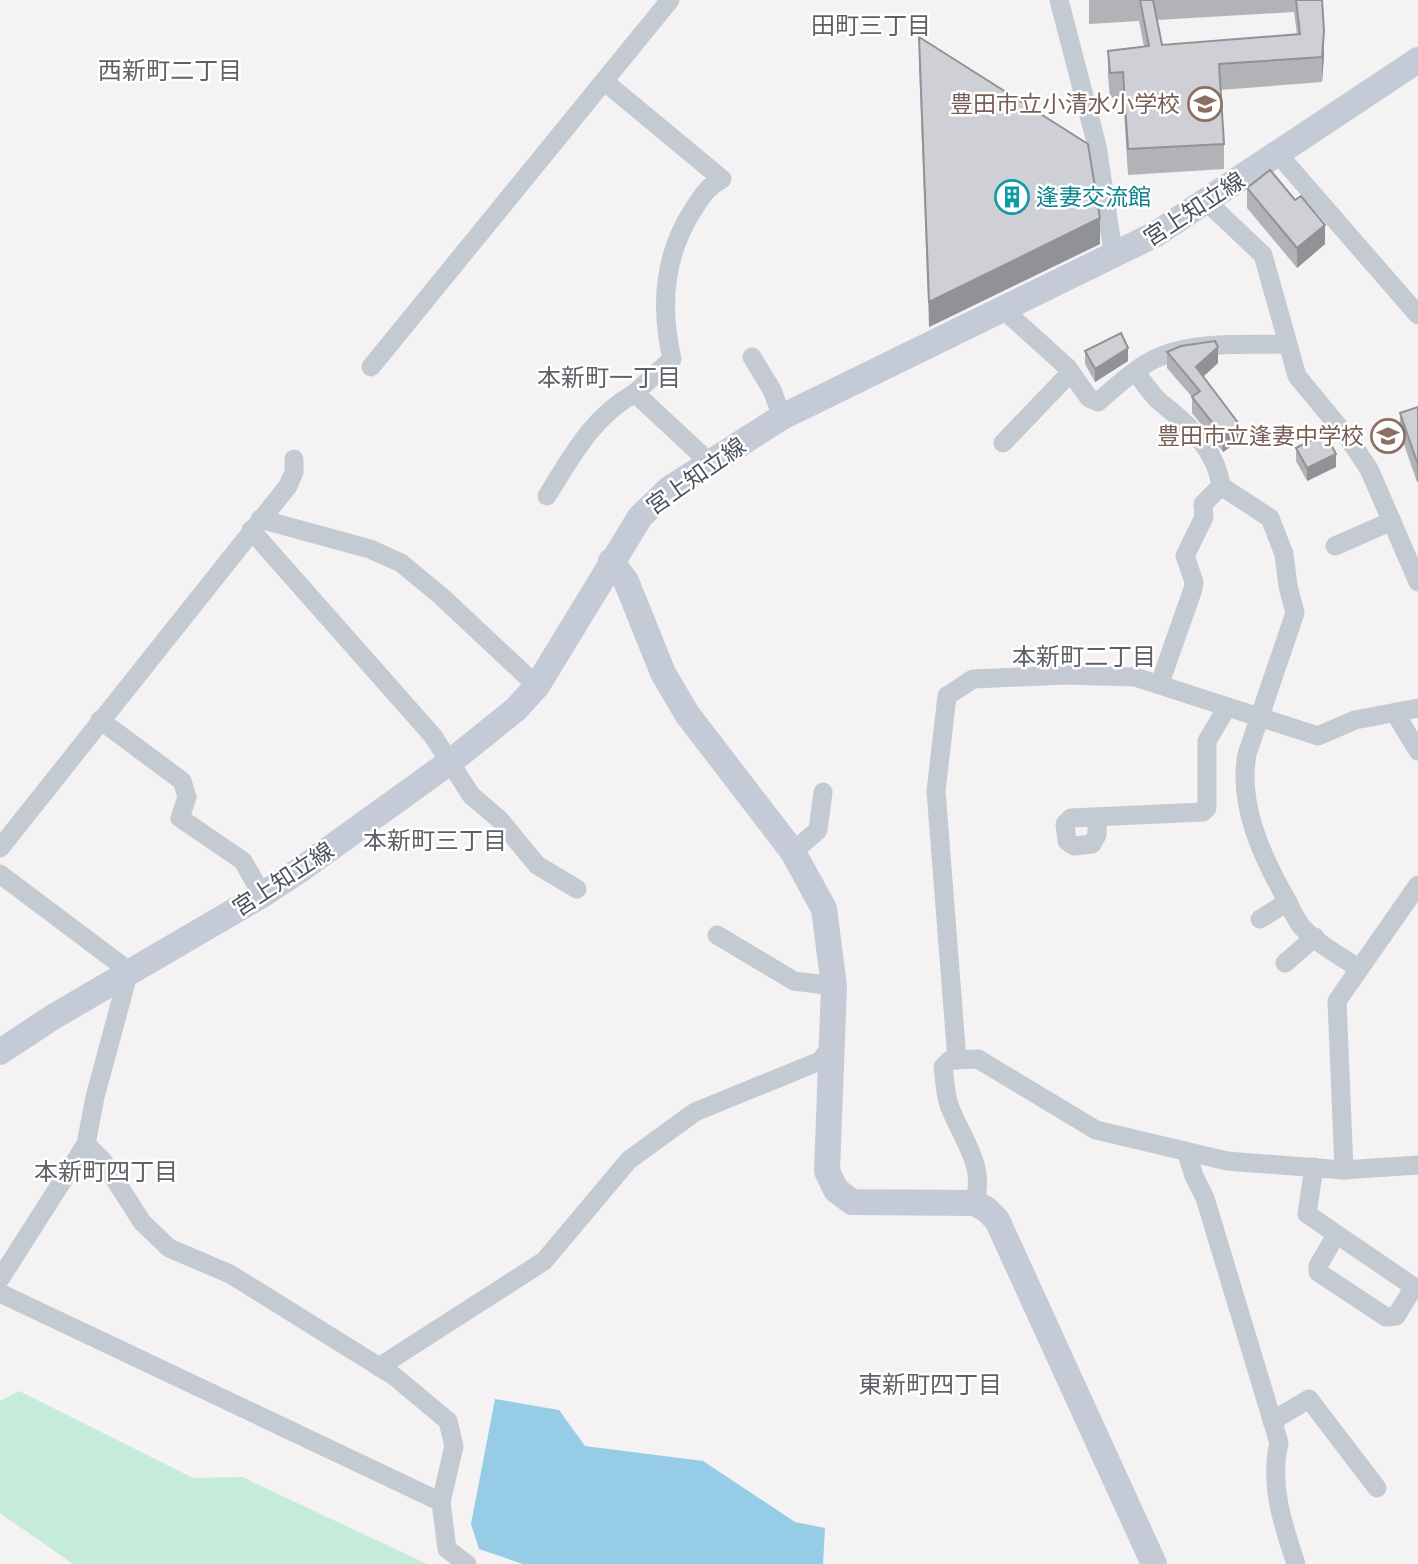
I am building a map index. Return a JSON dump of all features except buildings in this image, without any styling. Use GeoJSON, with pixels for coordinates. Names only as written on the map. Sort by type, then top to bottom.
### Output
{"type":"FeatureCollection","features":[{"type":"Feature","properties":{"kind":"main road","name":"宮上知立線"},"geometry":{"type":"LineString","coordinates":[[0,1052],[129,971],[262,895],[450,761],[516,709],[537,686],[611,561],[646,510],[669,489],[782,417],[1114,258],[1207,202],[1418,60]]}},
{"type":"Feature","properties":{"kind":"main road"},"geometry":{"type":"LineString","coordinates":[[611,561],[637,604],[663,673],[687,714],[793,852],[824,909],[834,986],[827,1171],[836,1190],[852,1202],[974,1203],[998,1220],[1154,1564]]}},
{"type":"Feature","properties":{"kind":"street"},"geometry":{"type":"LineString","coordinates":[[371,367],[670,0]]}},
{"type":"Feature","properties":{"kind":"street"},"geometry":{"type":"LineString","coordinates":[[1059,0],[1097,146],[1114,258]]}},
{"type":"Feature","properties":{"kind":"street"},"geometry":{"type":"LineString","coordinates":[[547,496],[586,435],[611,406],[635,393],[672,359],[665,323],[671,254],[677,235],[707,187],[722,179],[605,82]]}},
{"type":"Feature","properties":{"kind":"street"},"geometry":{"type":"LineString","coordinates":[[1278,154],[1418,315]]}},
{"type":"Feature","properties":{"kind":"street"},"geometry":{"type":"LineString","coordinates":[[1207,202],[1263,256],[1297,376],[1349,439],[1369,469],[1418,582]]}},
{"type":"Feature","properties":{"kind":"street"},"geometry":{"type":"LineString","coordinates":[[1005,311],[1071,372],[1089,398],[1098,401],[1162,355],[1185,348],[1286,344]]}},
{"type":"Feature","properties":{"kind":"street"},"geometry":{"type":"LineString","coordinates":[[752,358],[772,390],[782,417]]}},
{"type":"Feature","properties":{"kind":"street"},"geometry":{"type":"LineString","coordinates":[[1003,443],[1071,372]]}},
{"type":"Feature","properties":{"kind":"street"},"geometry":{"type":"LineString","coordinates":[[1135,372],[1159,401],[1181,416],[1203,444],[1219,471],[1221,486],[1270,518],[1284,554],[1295,613],[1247,754],[1243,773],[1249,813],[1261,849],[1301,925],[1358,968]]}},
{"type":"Feature","properties":{"kind":"street"},"geometry":{"type":"LineString","coordinates":[[635,393],[710,463]]}},
{"type":"Feature","properties":{"kind":"street"},"geometry":{"type":"LineString","coordinates":[[0,848],[288,486],[294,472],[294,458]]}},
{"type":"Feature","properties":{"kind":"street"},"geometry":{"type":"LineString","coordinates":[[1160,682],[1193,589],[1194,582],[1185,556],[1204,517],[1203,504],[1221,486]]}},
{"type":"Feature","properties":{"kind":"street"},"geometry":{"type":"LineString","coordinates":[[1335,546],[1392,521]]}},
{"type":"Feature","properties":{"kind":"street"},"geometry":{"type":"LineString","coordinates":[[255,525],[370,549],[401,564],[442,596],[537,686]]}},
{"type":"Feature","properties":{"kind":"street"},"geometry":{"type":"LineString","coordinates":[[255,525],[433,736],[471,795],[500,820],[537,865],[577,889]]}},
{"type":"Feature","properties":{"kind":"street"},"geometry":{"type":"LineString","coordinates":[[957,1060],[936,791],[947,696],[973,680],[1066,675],[1135,677],[1160,682],[1226,709],[1324,736],[1355,720],[1418,708]]}},
{"type":"Feature","properties":{"kind":"street"},"geometry":{"type":"LineString","coordinates":[[1097,817],[1203,812],[1208,804],[1206,741],[1226,709]]}},
{"type":"Feature","properties":{"kind":"street"},"geometry":{"type":"LineString","coordinates":[[1395,713],[1418,751]]}},
{"type":"Feature","properties":{"kind":"street"},"geometry":{"type":"LineString","coordinates":[[100,720],[182,781],[187,797],[180,818],[243,861],[262,895]]}},
{"type":"Feature","properties":{"kind":"street"},"geometry":{"type":"LineString","coordinates":[[793,852],[818,831],[824,792]]}},
{"type":"Feature","properties":{"kind":"street"},"geometry":{"type":"LineString","coordinates":[[0,874],[129,971],[95,1097],[86,1144],[0,1279]]}},
{"type":"Feature","properties":{"kind":"street"},"geometry":{"type":"LineString","coordinates":[[1344,1170],[1335,1014],[1339,995],[1416,892]]}},
{"type":"Feature","properties":{"kind":"street"},"geometry":{"type":"LineString","coordinates":[[1259,919],[1288,902]]}},
{"type":"Feature","properties":{"kind":"street"},"geometry":{"type":"LineString","coordinates":[[718,935],[794,982],[834,986]]}},
{"type":"Feature","properties":{"kind":"street"},"geometry":{"type":"LineString","coordinates":[[1285,963],[1315,937]]}},
{"type":"Feature","properties":{"kind":"street"},"geometry":{"type":"LineString","coordinates":[[379,1367],[544,1261],[629,1160],[695,1112],[820,1061],[831,1046]]}},
{"type":"Feature","properties":{"kind":"street"},"geometry":{"type":"LineString","coordinates":[[974,1203],[980,1185],[978,1171],[948,1102],[943,1067],[950,1060],[978,1059],[1096,1130],[1186,1151],[1245,1164],[1344,1170],[1418,1165]]}},
{"type":"Feature","properties":{"kind":"street"},"geometry":{"type":"LineString","coordinates":[[86,1144],[103,1161],[142,1222],[169,1248],[230,1274],[379,1367],[423,1398],[448,1421],[454,1446],[441,1502],[447,1549],[467,1564]]}},
{"type":"Feature","properties":{"kind":"street"},"geometry":{"type":"LineString","coordinates":[[1186,1151],[1214,1226],[1279,1443],[1274,1464],[1281,1519],[1296,1564]]}},
{"type":"Feature","properties":{"kind":"street"},"geometry":{"type":"LineString","coordinates":[[1314,1167],[1307,1214],[1411,1282],[1414,1287],[1396,1316],[1386,1317],[1318,1272],[1318,1266],[1336,1235]]}},
{"type":"Feature","properties":{"kind":"street"},"geometry":{"type":"LineString","coordinates":[[0,1293],[441,1502]]}},
{"type":"Feature","properties":{"kind":"street"},"geometry":{"type":"LineString","coordinates":[[1272,1421],[1309,1399],[1377,1488]]}},
{"type":"Feature","properties":{"kind":"green space"},"geometry":{"type":"Polygon","coordinates":[[[19,1391],[193,1478],[242,1477],[427,1564],[73,1564],[0,1513],[0,1401],[19,1391]]]}},
{"type":"Feature","properties":{"kind":"water"},"geometry":{"type":"Polygon","coordinates":[[[495,1399],[559,1410],[585,1446],[703,1461],[795,1522],[825,1528],[823,1564],[523,1564],[479,1549],[471,1524],[495,1399]]]}},
{"type":"Feature","properties":{"kind":"place","name":"豊田市立小清水小学校"},"geometry":{"type":"Point","coordinates":[1205,104]}},
{"type":"Feature","properties":{"kind":"place","name":"逢妻交流館"},"geometry":{"type":"Point","coordinates":[1012,197]}},
{"type":"Feature","properties":{"kind":"place","name":"豊田市立逢妻中学校"},"geometry":{"type":"Point","coordinates":[1388,436]}},
{"type":"Feature","properties":{"kind":"district","name":"田町三丁目"},"geometry":{"type":"Point","coordinates":[871,25]}},
{"type":"Feature","properties":{"kind":"district","name":"西新町二丁目"},"geometry":{"type":"Point","coordinates":[170,70]}},
{"type":"Feature","properties":{"kind":"district","name":"本新町一丁目"},"geometry":{"type":"Point","coordinates":[609,377]}},
{"type":"Feature","properties":{"kind":"district","name":"本新町二丁目"},"geometry":{"type":"Point","coordinates":[1084,656]}},
{"type":"Feature","properties":{"kind":"district","name":"本新町三丁目"},"geometry":{"type":"Point","coordinates":[435,840]}},
{"type":"Feature","properties":{"kind":"district","name":"本新町四丁目"},"geometry":{"type":"Point","coordinates":[106,1171]}},
{"type":"Feature","properties":{"kind":"district","name":"東新町四丁目"},"geometry":{"type":"Point","coordinates":[930,1384]}}]}
